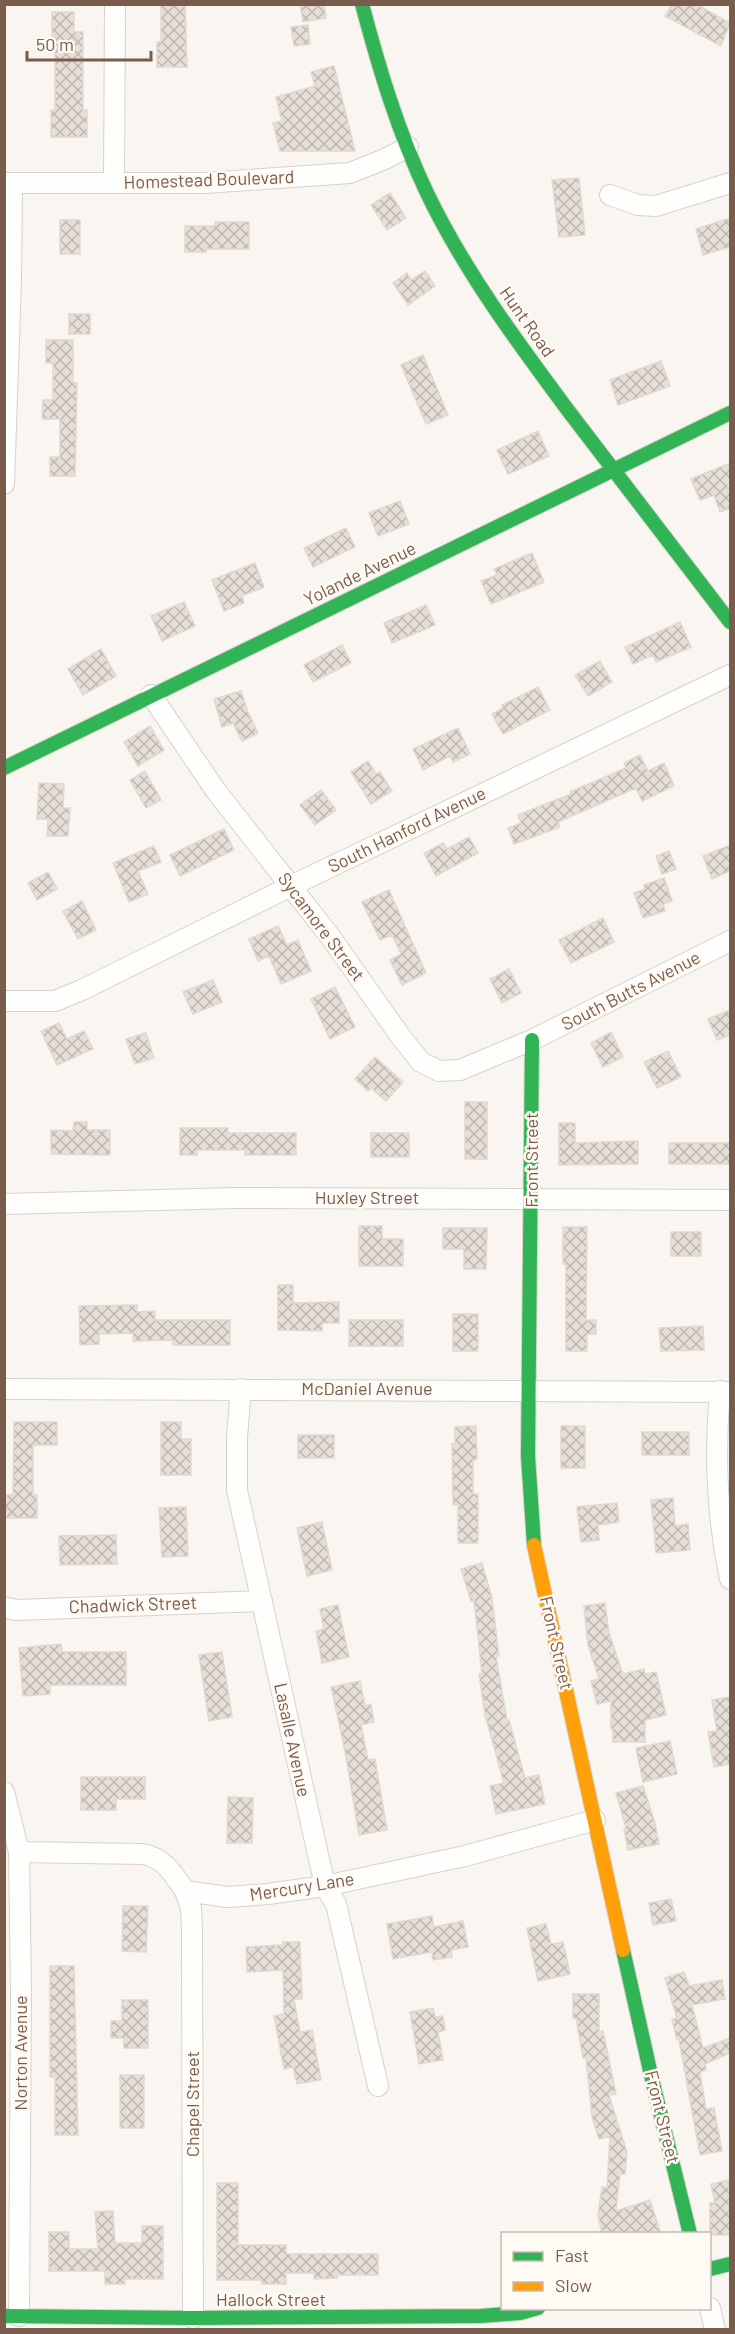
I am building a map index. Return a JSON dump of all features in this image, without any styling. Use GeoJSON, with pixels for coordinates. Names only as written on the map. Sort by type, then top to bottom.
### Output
{"type":"FeatureCollection","features":[{"type":"Feature","properties":{"kind":"street"},"geometry":{"type":"LineString","coordinates":[[114,183],[115,4]]}},
{"type":"Feature","properties":{"kind":"street","name":"Hunt Road"},"geometry":{"type":"LineString","coordinates":[[362,4],[375,56],[408,147],[427,194],[466,266],[544,378],[730,622]]}},
{"type":"Feature","properties":{"kind":"street","name":"Homestead Boulevard"},"geometry":{"type":"LineString","coordinates":[[8,183],[205,183],[350,173],[408,147]]}},
{"type":"Feature","properties":{"kind":"street"},"geometry":{"type":"LineString","coordinates":[[4,484],[11,281],[8,183]]}},
{"type":"Feature","properties":{"kind":"street"},"geometry":{"type":"LineString","coordinates":[[610,195],[638,205],[656,206],[730,183]]}},
{"type":"Feature","properties":{"kind":"street","name":"Yolande Avenue"},"geometry":{"type":"LineString","coordinates":[[4,768],[730,413]]}},
{"type":"Feature","properties":{"kind":"street","name":"South Hanford Avenue"},"geometry":{"type":"LineString","coordinates":[[4,1001],[24,1003],[55,1001],[84,989],[291,886],[730,675]]}},
{"type":"Feature","properties":{"kind":"street","name":"Sycamore Street"},"geometry":{"type":"LineString","coordinates":[[151,695],[216,791],[291,886],[421,1062],[439,1071],[460,1070],[532,1040]]}},
{"type":"Feature","properties":{"kind":"street","name":"South Butts Avenue"},"geometry":{"type":"LineString","coordinates":[[532,1040],[730,941]]}},
{"type":"Feature","properties":{"kind":"street","name":"Front Street"},"geometry":{"type":"LineString","coordinates":[[532,1040],[528,1455],[533,1540],[651,2075],[690,2232]]}},
{"type":"Feature","properties":{"kind":"street","name":"Huxley Street"},"geometry":{"type":"LineString","coordinates":[[4,1204],[235,1198],[730,1200]]}},
{"type":"Feature","properties":{"kind":"street","name":"McDaniel Avenue"},"geometry":{"type":"LineString","coordinates":[[4,1389],[725,1391]]}},
{"type":"Feature","properties":{"kind":"street","name":"Lasalle Avenue"},"geometry":{"type":"LineString","coordinates":[[241,1389],[237,1437],[237,1490],[325,1886],[336,1904],[378,2086]]}},
{"type":"Feature","properties":{"kind":"street"},"geometry":{"type":"LineString","coordinates":[[725,1391],[716,1469],[718,1512],[730,1579]]}},
{"type":"Feature","properties":{"kind":"street","name":"Chadwick Street"},"geometry":{"type":"LineString","coordinates":[[4,1607],[16,1610],[262,1601]]}},
{"type":"Feature","properties":{"kind":"street","name":"Norton Avenue"},"geometry":{"type":"LineString","coordinates":[[4,1792],[19,1852],[21,1993],[12,2316]]}},
{"type":"Feature","properties":{"kind":"street","name":"Mercury Lane"},"geometry":{"type":"LineString","coordinates":[[185,1891],[228,1897],[325,1886],[465,1856],[595,1820]]}},
{"type":"Feature","properties":{"kind":"street"},"geometry":{"type":"LineString","coordinates":[[19,1852],[119,1852],[152,1856],[166,1863],[185,1891]]}},
{"type":"Feature","properties":{"kind":"street","name":"Chapel Street"},"geometry":{"type":"LineString","coordinates":[[185,1891],[191,1908],[192,1930],[193,2318]]}},
{"type":"Feature","properties":{"kind":"street"},"geometry":{"type":"LineString","coordinates":[[711,2269],[730,2265]]}},
{"type":"Feature","properties":{"kind":"street"},"geometry":{"type":"LineString","coordinates":[[710,2310],[715,2330]]}},
{"type":"Feature","properties":{"kind":"street","name":"Hallock Street"},"geometry":{"type":"LineString","coordinates":[[12,2316],[526,2317]]}},
{"type":"Feature","properties":{"kind":"building"},"geometry":{"type":"Polygon","coordinates":[[[161,4],[185,4],[187,67],[157,67],[157,42],[161,42],[161,4]]]}},
{"type":"Feature","properties":{"kind":"building"},"geometry":{"type":"Polygon","coordinates":[[[300,4],[324,4],[326,18],[303,22],[300,4]]]}},
{"type":"Feature","properties":{"kind":"building"},"geometry":{"type":"Polygon","coordinates":[[[672,4],[696,4],[730,23],[721,46],[665,16],[672,4]]]}},
{"type":"Feature","properties":{"kind":"building"},"geometry":{"type":"Polygon","coordinates":[[[52,12],[74,12],[74,32],[83,32],[83,110],[87,110],[87,137],[51,137],[51,110],[55,110],[55,36],[52,36],[52,12]]]}},
{"type":"Feature","properties":{"kind":"building"},"geometry":{"type":"Polygon","coordinates":[[[308,25],[310,44],[294,46],[291,27],[308,25]]]}},
{"type":"Feature","properties":{"kind":"building"},"geometry":{"type":"Polygon","coordinates":[[[334,66],[355,151],[280,151],[273,123],[282,121],[276,97],[315,86],[311,72],[334,66]]]}},
{"type":"Feature","properties":{"kind":"building"},"geometry":{"type":"Polygon","coordinates":[[[579,178],[585,235],[559,237],[552,180],[579,178]]]}},
{"type":"Feature","properties":{"kind":"building"},"geometry":{"type":"Polygon","coordinates":[[[390,193],[406,218],[387,230],[371,205],[390,193]]]}},
{"type":"Feature","properties":{"kind":"building"},"geometry":{"type":"Polygon","coordinates":[[[730,218],[730,247],[703,255],[696,229],[730,218]]]}},
{"type":"Feature","properties":{"kind":"building"},"geometry":{"type":"Polygon","coordinates":[[[60,220],[80,220],[80,254],[60,254],[60,220]]]}},
{"type":"Feature","properties":{"kind":"building"},"geometry":{"type":"Polygon","coordinates":[[[215,222],[249,222],[249,249],[206,249],[206,252],[185,252],[185,226],[215,226],[215,222]]]}},
{"type":"Feature","properties":{"kind":"building"},"geometry":{"type":"Polygon","coordinates":[[[425,271],[435,286],[408,305],[393,283],[407,273],[411,280],[425,271]]]}},
{"type":"Feature","properties":{"kind":"building"},"geometry":{"type":"Polygon","coordinates":[[[69,314],[90,314],[90,334],[69,334],[69,314]]]}},
{"type":"Feature","properties":{"kind":"building"},"geometry":{"type":"Polygon","coordinates":[[[46,340],[73,340],[73,383],[77,383],[75,476],[50,476],[50,457],[60,457],[60,419],[42,419],[43,400],[53,400],[53,363],[46,363],[46,340]]]}},
{"type":"Feature","properties":{"kind":"building"},"geometry":{"type":"Polygon","coordinates":[[[423,355],[448,415],[426,424],[401,365],[423,355]]]}},
{"type":"Feature","properties":{"kind":"building"},"geometry":{"type":"Polygon","coordinates":[[[661,361],[670,386],[618,405],[610,380],[661,361]]]}},
{"type":"Feature","properties":{"kind":"building"},"geometry":{"type":"Polygon","coordinates":[[[538,431],[549,456],[508,474],[497,450],[538,431]]]}},
{"type":"Feature","properties":{"kind":"building"},"geometry":{"type":"Polygon","coordinates":[[[730,463],[730,482],[727,484],[730,493],[730,508],[720,512],[714,495],[700,500],[691,479],[730,463]]]}},
{"type":"Feature","properties":{"kind":"building"},"geometry":{"type":"Polygon","coordinates":[[[400,501],[409,524],[378,536],[369,513],[400,501]]]}},
{"type":"Feature","properties":{"kind":"building"},"geometry":{"type":"Polygon","coordinates":[[[346,528],[355,547],[313,567],[304,548],[346,528]]]}},
{"type":"Feature","properties":{"kind":"building"},"geometry":{"type":"Polygon","coordinates":[[[532,553],[544,582],[491,604],[481,581],[497,575],[494,569],[532,553]]]}},
{"type":"Feature","properties":{"kind":"building"},"geometry":{"type":"Polygon","coordinates":[[[255,563],[264,587],[242,596],[244,603],[224,611],[212,580],[255,563]]]}},
{"type":"Feature","properties":{"kind":"building"},"geometry":{"type":"Polygon","coordinates":[[[184,602],[195,626],[162,641],[151,616],[184,602]]]}},
{"type":"Feature","properties":{"kind":"building"},"geometry":{"type":"Polygon","coordinates":[[[426,605],[435,625],[392,643],[384,623],[426,605]]]}},
{"type":"Feature","properties":{"kind":"building"},"geometry":{"type":"Polygon","coordinates":[[[680,622],[691,647],[656,662],[653,655],[633,664],[625,647],[680,622]]]}},
{"type":"Feature","properties":{"kind":"building"},"geometry":{"type":"Polygon","coordinates":[[[342,645],[351,663],[313,682],[304,665],[342,645]]]}},
{"type":"Feature","properties":{"kind":"building"},"geometry":{"type":"Polygon","coordinates":[[[101,649],[116,676],[83,695],[68,669],[101,649]]]}},
{"type":"Feature","properties":{"kind":"building"},"geometry":{"type":"Polygon","coordinates":[[[600,661],[612,682],[588,696],[575,675],[600,661]]]}},
{"type":"Feature","properties":{"kind":"building"},"geometry":{"type":"Polygon","coordinates":[[[538,687],[550,710],[503,734],[492,714],[503,708],[502,705],[538,687]]]}},
{"type":"Feature","properties":{"kind":"building"},"geometry":{"type":"Polygon","coordinates":[[[241,691],[258,733],[242,741],[233,723],[222,727],[214,699],[241,691]]]}},
{"type":"Feature","properties":{"kind":"building"},"geometry":{"type":"Polygon","coordinates":[[[150,726],[164,750],[138,766],[124,742],[150,726]]]}},
{"type":"Feature","properties":{"kind":"building"},"geometry":{"type":"Polygon","coordinates":[[[458,728],[470,754],[453,762],[450,756],[423,770],[413,749],[458,728]]]}},
{"type":"Feature","properties":{"kind":"building"},"geometry":{"type":"Polygon","coordinates":[[[640,755],[648,771],[664,763],[674,786],[642,801],[636,788],[558,822],[560,827],[514,844],[508,828],[521,823],[518,815],[571,794],[570,792],[626,768],[624,763],[640,755]]]}},
{"type":"Feature","properties":{"kind":"building"},"geometry":{"type":"Polygon","coordinates":[[[368,761],[376,774],[380,772],[392,791],[371,804],[351,772],[368,761]]]}},
{"type":"Feature","properties":{"kind":"building"},"geometry":{"type":"Polygon","coordinates":[[[145,771],[161,800],[146,808],[130,780],[145,771]]]}},
{"type":"Feature","properties":{"kind":"building"},"geometry":{"type":"Polygon","coordinates":[[[39,783],[64,784],[63,808],[70,808],[68,836],[47,836],[48,819],[37,819],[39,783]]]}},
{"type":"Feature","properties":{"kind":"building"},"geometry":{"type":"Polygon","coordinates":[[[321,790],[336,810],[315,825],[300,805],[321,790]]]}},
{"type":"Feature","properties":{"kind":"building"},"geometry":{"type":"Polygon","coordinates":[[[224,829],[234,850],[180,876],[170,855],[224,829]]]}},
{"type":"Feature","properties":{"kind":"building"},"geometry":{"type":"Polygon","coordinates":[[[469,837],[478,853],[436,876],[424,853],[443,843],[447,849],[469,837]]]}},
{"type":"Feature","properties":{"kind":"building"},"geometry":{"type":"Polygon","coordinates":[[[730,845],[730,871],[712,879],[703,856],[730,845]]]}},
{"type":"Feature","properties":{"kind":"building"},"geometry":{"type":"Polygon","coordinates":[[[154,846],[161,862],[138,871],[148,894],[129,902],[113,863],[154,846]]]}},
{"type":"Feature","properties":{"kind":"building"},"geometry":{"type":"Polygon","coordinates":[[[669,851],[676,869],[662,874],[656,856],[669,851]]]}},
{"type":"Feature","properties":{"kind":"building"},"geometry":{"type":"Polygon","coordinates":[[[48,872],[57,889],[37,900],[28,883],[48,872]]]}},
{"type":"Feature","properties":{"kind":"building"},"geometry":{"type":"Polygon","coordinates":[[[664,878],[672,901],[663,904],[665,911],[643,918],[634,893],[645,889],[644,885],[664,878]]]}},
{"type":"Feature","properties":{"kind":"building"},"geometry":{"type":"Polygon","coordinates":[[[389,890],[426,973],[402,985],[390,960],[401,954],[392,935],[380,940],[362,902],[389,890]]]}},
{"type":"Feature","properties":{"kind":"building"},"geometry":{"type":"Polygon","coordinates":[[[82,901],[96,930],[78,939],[63,911],[82,901]]]}},
{"type":"Feature","properties":{"kind":"building"},"geometry":{"type":"Polygon","coordinates":[[[603,918],[614,942],[571,963],[559,940],[603,918]]]}},
{"type":"Feature","properties":{"kind":"building"},"geometry":{"type":"Polygon","coordinates":[[[278,926],[287,945],[298,940],[311,971],[281,984],[269,956],[258,961],[249,939],[278,926]]]}},
{"type":"Feature","properties":{"kind":"building"},"geometry":{"type":"Polygon","coordinates":[[[509,969],[521,993],[502,1003],[490,979],[509,969]]]}},
{"type":"Feature","properties":{"kind":"building"},"geometry":{"type":"Polygon","coordinates":[[[213,980],[222,1002],[193,1014],[183,992],[213,980]]]}},
{"type":"Feature","properties":{"kind":"building"},"geometry":{"type":"Polygon","coordinates":[[[335,987],[355,1027],[330,1039],[311,999],[335,987]]]}},
{"type":"Feature","properties":{"kind":"building"},"geometry":{"type":"Polygon","coordinates":[[[730,1010],[730,1035],[717,1040],[708,1019],[730,1010]]]}},
{"type":"Feature","properties":{"kind":"building"},"geometry":{"type":"Polygon","coordinates":[[[59,1023],[67,1039],[84,1031],[93,1049],[57,1065],[41,1031],[59,1023]]]}},
{"type":"Feature","properties":{"kind":"building"},"geometry":{"type":"Polygon","coordinates":[[[611,1032],[623,1057],[603,1067],[591,1043],[611,1032]]]}},
{"type":"Feature","properties":{"kind":"building"},"geometry":{"type":"Polygon","coordinates":[[[146,1033],[154,1058],[135,1064],[126,1039],[146,1033]]]}},
{"type":"Feature","properties":{"kind":"building"},"geometry":{"type":"Polygon","coordinates":[[[668,1051],[681,1077],[657,1088],[644,1062],[668,1051]]]}},
{"type":"Feature","properties":{"kind":"building"},"geometry":{"type":"Polygon","coordinates":[[[375,1057],[403,1082],[386,1101],[371,1088],[368,1091],[355,1079],[375,1057]]]}},
{"type":"Feature","properties":{"kind":"building"},"geometry":{"type":"Polygon","coordinates":[[[465,1102],[487,1102],[487,1159],[465,1159],[465,1102]]]}},
{"type":"Feature","properties":{"kind":"building"},"geometry":{"type":"Polygon","coordinates":[[[74,1122],[87,1122],[87,1130],[110,1130],[110,1155],[51,1154],[51,1130],[73,1131],[74,1122]]]}},
{"type":"Feature","properties":{"kind":"building"},"geometry":{"type":"Polygon","coordinates":[[[559,1123],[575,1123],[575,1143],[638,1141],[638,1164],[559,1165],[559,1123]]]}},
{"type":"Feature","properties":{"kind":"building"},"geometry":{"type":"Polygon","coordinates":[[[180,1128],[228,1128],[228,1133],[296,1133],[296,1155],[245,1155],[245,1150],[197,1150],[197,1155],[180,1155],[180,1128]]]}},
{"type":"Feature","properties":{"kind":"building"},"geometry":{"type":"Polygon","coordinates":[[[371,1133],[409,1133],[409,1157],[371,1157],[371,1133]]]}},
{"type":"Feature","properties":{"kind":"building"},"geometry":{"type":"Polygon","coordinates":[[[669,1143],[730,1143],[730,1164],[669,1164],[669,1143]]]}},
{"type":"Feature","properties":{"kind":"building"},"geometry":{"type":"Polygon","coordinates":[[[359,1226],[382,1226],[382,1239],[403,1239],[403,1266],[359,1266],[359,1226]]]}},
{"type":"Feature","properties":{"kind":"building"},"geometry":{"type":"Polygon","coordinates":[[[563,1227],[587,1227],[586,1320],[596,1320],[596,1334],[587,1334],[587,1351],[566,1351],[566,1264],[563,1264],[563,1227]]]}},
{"type":"Feature","properties":{"kind":"building"},"geometry":{"type":"Polygon","coordinates":[[[443,1228],[487,1228],[486,1269],[464,1269],[464,1249],[443,1249],[443,1228]]]}},
{"type":"Feature","properties":{"kind":"building"},"geometry":{"type":"Polygon","coordinates":[[[671,1232],[701,1232],[701,1256],[671,1256],[671,1232]]]}},
{"type":"Feature","properties":{"kind":"building"},"geometry":{"type":"Polygon","coordinates":[[[278,1285],[293,1285],[293,1303],[339,1302],[339,1323],[322,1323],[322,1331],[278,1330],[278,1285]]]}},
{"type":"Feature","properties":{"kind":"building"},"geometry":{"type":"Polygon","coordinates":[[[137,1305],[137,1312],[155,1311],[155,1320],[230,1320],[230,1345],[173,1345],[173,1340],[133,1341],[133,1333],[99,1334],[99,1344],[80,1345],[79,1306],[137,1305]]]}},
{"type":"Feature","properties":{"kind":"building"},"geometry":{"type":"Polygon","coordinates":[[[453,1314],[478,1314],[478,1351],[453,1351],[453,1314]]]}},
{"type":"Feature","properties":{"kind":"building"},"geometry":{"type":"Polygon","coordinates":[[[349,1320],[403,1320],[403,1346],[349,1346],[349,1320]]]}},
{"type":"Feature","properties":{"kind":"building"},"geometry":{"type":"Polygon","coordinates":[[[703,1326],[704,1350],[661,1351],[659,1328],[703,1326]]]}},
{"type":"Feature","properties":{"kind":"building"},"geometry":{"type":"Polygon","coordinates":[[[14,1422],[57,1422],[57,1445],[33,1445],[33,1495],[37,1495],[37,1518],[5,1518],[5,1495],[13,1495],[14,1422]]]}},
{"type":"Feature","properties":{"kind":"building"},"geometry":{"type":"Polygon","coordinates":[[[161,1422],[181,1422],[181,1439],[191,1439],[191,1475],[161,1475],[161,1422]]]}},
{"type":"Feature","properties":{"kind":"building"},"geometry":{"type":"Polygon","coordinates":[[[476,1426],[477,1459],[473,1460],[473,1494],[478,1494],[478,1543],[458,1543],[458,1505],[453,1505],[452,1444],[455,1444],[455,1427],[476,1426]]]}},
{"type":"Feature","properties":{"kind":"building"},"geometry":{"type":"Polygon","coordinates":[[[561,1426],[585,1426],[585,1468],[561,1468],[561,1426]]]}},
{"type":"Feature","properties":{"kind":"building"},"geometry":{"type":"Polygon","coordinates":[[[642,1432],[689,1432],[689,1455],[642,1455],[642,1432]]]}},
{"type":"Feature","properties":{"kind":"building"},"geometry":{"type":"Polygon","coordinates":[[[298,1435],[334,1435],[334,1458],[298,1458],[298,1435]]]}},
{"type":"Feature","properties":{"kind":"building"},"geometry":{"type":"Polygon","coordinates":[[[673,1498],[675,1526],[688,1524],[690,1550],[656,1553],[651,1500],[673,1498]]]}},
{"type":"Feature","properties":{"kind":"building"},"geometry":{"type":"Polygon","coordinates":[[[617,1503],[619,1522],[598,1525],[599,1540],[581,1542],[577,1507],[617,1503]]]}},
{"type":"Feature","properties":{"kind":"building"},"geometry":{"type":"Polygon","coordinates":[[[186,1507],[188,1556],[162,1557],[159,1508],[186,1507]]]}},
{"type":"Feature","properties":{"kind":"building"},"geometry":{"type":"Polygon","coordinates":[[[322,1522],[332,1570],[307,1576],[297,1528],[322,1522]]]}},
{"type":"Feature","properties":{"kind":"building"},"geometry":{"type":"Polygon","coordinates":[[[116,1535],[117,1564],[60,1565],[59,1536],[116,1535]]]}},
{"type":"Feature","properties":{"kind":"building"},"geometry":{"type":"Polygon","coordinates":[[[482,1563],[492,1598],[499,1656],[496,1656],[507,1721],[509,1720],[525,1778],[539,1775],[545,1804],[496,1814],[490,1786],[504,1783],[485,1715],[479,1674],[482,1674],[474,1600],[471,1601],[461,1569],[482,1563]]]}},
{"type":"Feature","properties":{"kind":"building"},"geometry":{"type":"Polygon","coordinates":[[[605,1603],[609,1633],[623,1674],[644,1669],[645,1674],[656,1672],[666,1715],[645,1720],[645,1742],[613,1742],[611,1701],[597,1704],[591,1681],[599,1679],[588,1645],[584,1606],[605,1603]]]}},
{"type":"Feature","properties":{"kind":"building"},"geometry":{"type":"Polygon","coordinates":[[[338,1605],[349,1657],[322,1663],[316,1631],[324,1629],[320,1609],[338,1605]]]}},
{"type":"Feature","properties":{"kind":"building"},"geometry":{"type":"Polygon","coordinates":[[[61,1644],[62,1652],[126,1652],[126,1685],[50,1685],[50,1694],[23,1696],[19,1648],[61,1644]]]}},
{"type":"Feature","properties":{"kind":"building"},"geometry":{"type":"Polygon","coordinates":[[[222,1652],[232,1717],[209,1721],[199,1655],[222,1652]]]}},
{"type":"Feature","properties":{"kind":"building"},"geometry":{"type":"Polygon","coordinates":[[[360,1681],[365,1706],[371,1704],[374,1722],[361,1725],[368,1760],[375,1759],[387,1830],[359,1835],[345,1751],[331,1687],[360,1681]]]}},
{"type":"Feature","properties":{"kind":"building"},"geometry":{"type":"Polygon","coordinates":[[[730,1697],[730,1764],[714,1767],[708,1732],[717,1731],[712,1700],[730,1697]]]}},
{"type":"Feature","properties":{"kind":"building"},"geometry":{"type":"Polygon","coordinates":[[[670,1741],[677,1774],[643,1782],[636,1748],[670,1741]]]}},
{"type":"Feature","properties":{"kind":"building"},"geometry":{"type":"Polygon","coordinates":[[[81,1777],[145,1777],[145,1799],[116,1799],[116,1810],[81,1810],[81,1777]]]}},
{"type":"Feature","properties":{"kind":"building"},"geometry":{"type":"Polygon","coordinates":[[[643,1786],[659,1844],[628,1850],[624,1829],[626,1828],[616,1793],[643,1786]]]}},
{"type":"Feature","properties":{"kind":"building"},"geometry":{"type":"Polygon","coordinates":[[[228,1797],[253,1798],[252,1843],[227,1843],[228,1797]]]}},
{"type":"Feature","properties":{"kind":"building"},"geometry":{"type":"Polygon","coordinates":[[[671,1899],[676,1921],[653,1925],[649,1903],[671,1899]]]}},
{"type":"Feature","properties":{"kind":"building"},"geometry":{"type":"Polygon","coordinates":[[[123,1906],[148,1906],[146,1952],[122,1951],[123,1906]]]}},
{"type":"Feature","properties":{"kind":"building"},"geometry":{"type":"Polygon","coordinates":[[[432,1916],[434,1927],[463,1921],[468,1947],[451,1950],[452,1957],[433,1960],[432,1952],[393,1959],[387,1924],[432,1916]]]}},
{"type":"Feature","properties":{"kind":"building"},"geometry":{"type":"Polygon","coordinates":[[[546,1924],[551,1944],[563,1942],[570,1974],[538,1981],[527,1928],[546,1924]]]}},
{"type":"Feature","properties":{"kind":"building"},"geometry":{"type":"Polygon","coordinates":[[[283,1942],[300,1942],[302,1999],[294,1999],[300,2032],[312,2030],[321,2080],[297,2084],[293,2067],[284,2069],[274,2016],[284,2014],[283,1970],[247,1972],[246,1947],[283,1945],[283,1942]]]}},
{"type":"Feature","properties":{"kind":"building"},"geometry":{"type":"Polygon","coordinates":[[[50,1966],[74,1966],[78,2135],[55,2135],[55,2077],[50,2077],[50,1966]]]}},
{"type":"Feature","properties":{"kind":"building"},"geometry":{"type":"Polygon","coordinates":[[[684,1972],[689,1986],[722,1980],[725,1999],[692,2005],[703,2048],[730,2038],[730,2053],[705,2064],[706,2070],[700,2072],[706,2109],[714,2108],[722,2151],[700,2155],[679,2040],[677,2040],[672,2019],[677,2018],[665,1978],[684,1972]]]}},
{"type":"Feature","properties":{"kind":"building"},"geometry":{"type":"Polygon","coordinates":[[[573,1994],[599,1994],[599,2032],[603,2031],[616,2094],[609,2095],[627,2152],[625,2174],[620,2174],[616,2211],[650,2200],[660,2232],[602,2232],[598,2215],[602,2187],[607,2188],[610,2136],[599,2139],[592,2117],[586,2058],[583,2058],[576,2018],[573,2018],[573,1994]]]}},
{"type":"Feature","properties":{"kind":"building"},"geometry":{"type":"Polygon","coordinates":[[[122,2000],[148,2000],[148,2048],[124,2048],[124,2038],[111,2038],[111,2021],[122,2021],[122,2000]]]}},
{"type":"Feature","properties":{"kind":"building"},"geometry":{"type":"Polygon","coordinates":[[[433,2008],[435,2017],[443,2016],[445,2030],[438,2032],[443,2060],[419,2064],[410,2012],[433,2008]]]}},
{"type":"Feature","properties":{"kind":"building"},"geometry":{"type":"Polygon","coordinates":[[[120,2075],[144,2075],[144,2128],[120,2128],[120,2075]]]}},
{"type":"Feature","properties":{"kind":"building"},"geometry":{"type":"Polygon","coordinates":[[[729,2180],[730,2235],[711,2235],[710,2203],[715,2203],[711,2184],[729,2180]]]}},
{"type":"Feature","properties":{"kind":"building"},"geometry":{"type":"Polygon","coordinates":[[[217,2183],[238,2183],[238,2245],[286,2245],[286,2254],[378,2254],[378,2275],[337,2275],[337,2278],[314,2279],[314,2273],[286,2273],[286,2284],[262,2284],[262,2280],[217,2280],[217,2183]]]}},
{"type":"Feature","properties":{"kind":"building"},"geometry":{"type":"Polygon","coordinates":[[[113,2211],[115,2243],[142,2243],[142,2226],[163,2226],[163,2279],[125,2279],[125,2284],[105,2284],[105,2271],[49,2271],[49,2232],[69,2232],[69,2249],[98,2249],[95,2212],[113,2211]]]}},
{"type":"Feature","properties":{"kind":"traffic: fast"},"geometry":{"type":"LineString","coordinates":[[362,4],[382,76],[407,147],[427,193],[458,251],[531,360],[730,622]]}},
{"type":"Feature","properties":{"kind":"traffic: fast"},"geometry":{"type":"LineString","coordinates":[[4,768],[730,413]]}},
{"type":"Feature","properties":{"kind":"traffic: fast"},"geometry":{"type":"LineString","coordinates":[[532,1040],[528,1456],[534,1545]]}},
{"type":"Feature","properties":{"kind":"traffic: fast"},"geometry":{"type":"LineString","coordinates":[[623,1950],[690,2232]]}},
{"type":"Feature","properties":{"kind":"traffic: fast"},"geometry":{"type":"LineString","coordinates":[[711,2269],[730,2264]]}},
{"type":"Feature","properties":{"kind":"traffic: fast"},"geometry":{"type":"LineString","coordinates":[[4,2316],[193,2318],[481,2316],[531,2310]]}},
{"type":"Feature","properties":{"kind":"traffic: slow"},"geometry":{"type":"LineString","coordinates":[[534,1545],[623,1950]]}}]}
